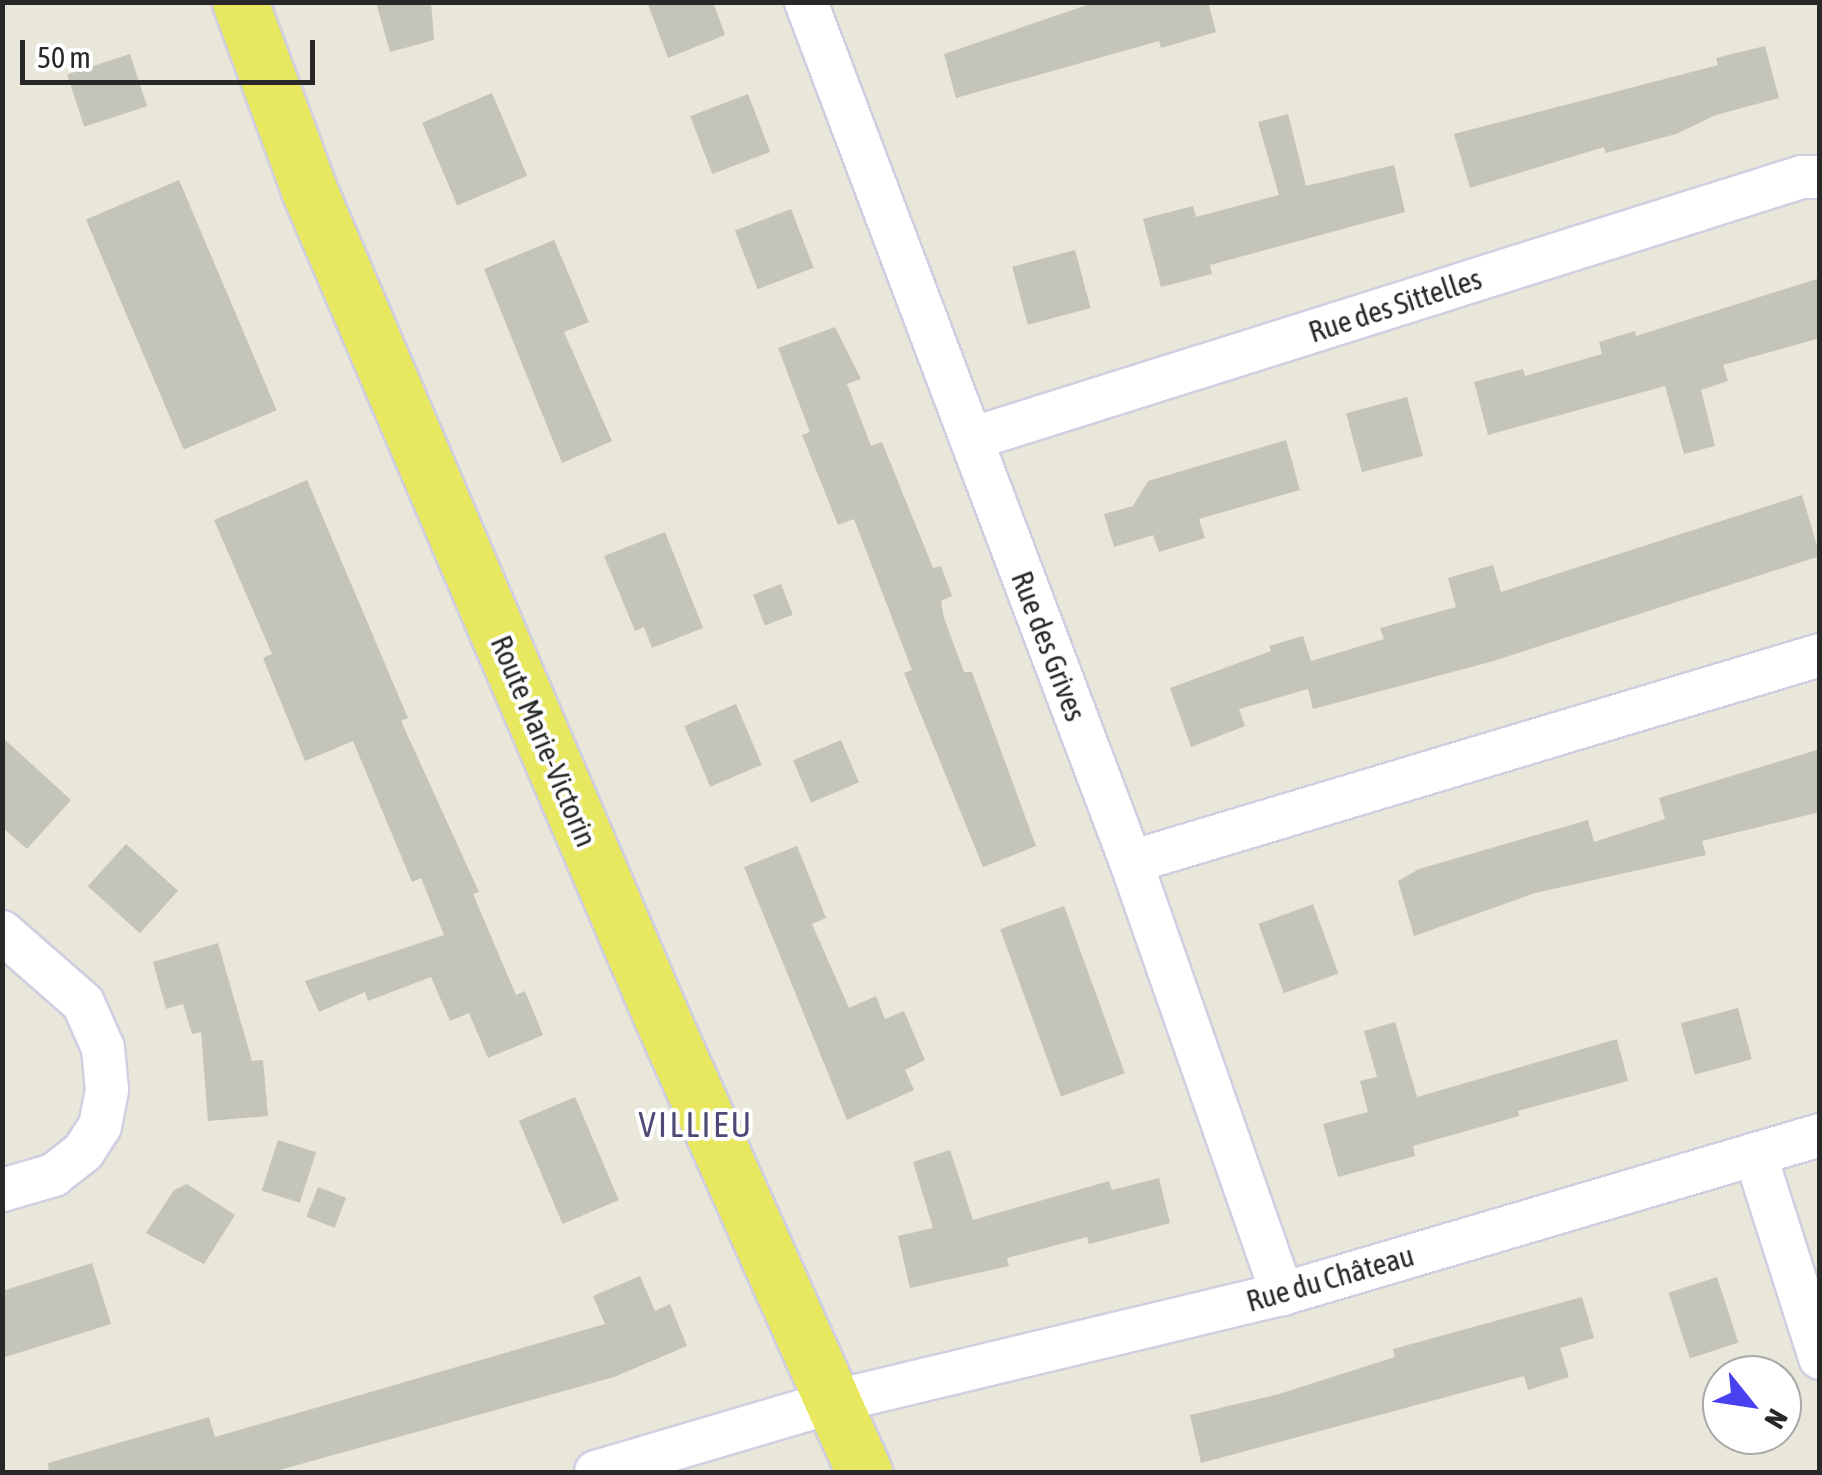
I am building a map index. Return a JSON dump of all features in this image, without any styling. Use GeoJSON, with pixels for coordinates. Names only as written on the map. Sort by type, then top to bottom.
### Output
{"type":"FeatureCollection","features":[{"type":"Feature","properties":{"kind":"main road","name":"Route Marie-Victorin"},"geometry":{"type":"LineString","coordinates":[[240,2],[309,190],[646,981],[836,1401],[864,1472]]}},
{"type":"Feature","properties":{"kind":"street","name":"Rue des Grives"},"geometry":{"type":"LineString","coordinates":[[806,2],[1130,862],[1282,1294]]}},
{"type":"Feature","properties":{"kind":"street","name":"Rue des Sittelles"},"geometry":{"type":"LineString","coordinates":[[970,439],[1802,176],[1820,177]]}},
{"type":"Feature","properties":{"kind":"street"},"geometry":{"type":"LineString","coordinates":[[1130,862],[1820,655]]}},
{"type":"Feature","properties":{"kind":"street"},"geometry":{"type":"LineString","coordinates":[[2,932],[83,1004],[104,1048],[107,1090],[100,1126],[84,1152],[54,1175],[2,1190]]}},
{"type":"Feature","properties":{"kind":"street","name":"Rue du Château"},"geometry":{"type":"LineString","coordinates":[[596,1472],[836,1401],[1282,1294],[1820,1136]]}},
{"type":"Feature","properties":{"kind":"street"},"geometry":{"type":"LineString","coordinates":[[1755,1154],[1820,1358]]}},
{"type":"Feature","properties":{"kind":"building"},"geometry":{"type":"Polygon","coordinates":[[[376,2],[431,2],[434,40],[390,52],[376,2]]]}},
{"type":"Feature","properties":{"kind":"building"},"geometry":{"type":"Polygon","coordinates":[[[647,2],[713,2],[725,35],[668,58],[647,2]]]}},
{"type":"Feature","properties":{"kind":"building"},"geometry":{"type":"Polygon","coordinates":[[[1096,2],[1208,2],[1216,32],[1161,48],[1159,41],[956,98],[944,54],[1096,2]]]}},
{"type":"Feature","properties":{"kind":"building"},"geometry":{"type":"Polygon","coordinates":[[[1765,46],[1779,98],[1716,115],[1676,134],[1606,153],[1604,147],[1470,188],[1454,134],[1718,65],[1716,58],[1765,46]]]}},
{"type":"Feature","properties":{"kind":"building"},"geometry":{"type":"Polygon","coordinates":[[[130,54],[147,106],[84,127],[67,74],[130,54]]]}},
{"type":"Feature","properties":{"kind":"building"},"geometry":{"type":"Polygon","coordinates":[[[492,93],[527,176],[457,206],[422,123],[492,93]]]}},
{"type":"Feature","properties":{"kind":"building"},"geometry":{"type":"Polygon","coordinates":[[[748,94],[770,152],[712,174],[690,116],[748,94]]]}},
{"type":"Feature","properties":{"kind":"building"},"geometry":{"type":"Polygon","coordinates":[[[1288,114],[1306,186],[1394,165],[1405,212],[1210,265],[1212,274],[1161,287],[1143,219],[1193,206],[1196,217],[1279,195],[1258,122],[1288,114]]]}},
{"type":"Feature","properties":{"kind":"building"},"geometry":{"type":"Polygon","coordinates":[[[179,180],[277,410],[184,450],[86,219],[179,180]]]}},
{"type":"Feature","properties":{"kind":"building"},"geometry":{"type":"Polygon","coordinates":[[[791,209],[814,268],[758,289],[735,231],[791,209]]]}},
{"type":"Feature","properties":{"kind":"building"},"geometry":{"type":"Polygon","coordinates":[[[554,240],[589,322],[564,332],[612,441],[562,463],[484,269],[554,240]]]}},
{"type":"Feature","properties":{"kind":"building"},"geometry":{"type":"Polygon","coordinates":[[[1075,250],[1091,308],[1028,325],[1012,267],[1075,250]]]}},
{"type":"Feature","properties":{"kind":"building"},"geometry":{"type":"Polygon","coordinates":[[[1820,278],[1820,338],[1723,365],[1728,381],[1701,390],[1715,446],[1684,454],[1665,386],[1488,435],[1474,382],[1523,369],[1525,376],[1602,354],[1599,342],[1635,331],[1636,336],[1820,278]]]}},
{"type":"Feature","properties":{"kind":"building"},"geometry":{"type":"Polygon","coordinates":[[[835,327],[861,379],[847,384],[871,446],[882,442],[933,568],[941,566],[952,596],[941,601],[944,618],[964,672],[972,672],[1036,846],[983,867],[904,673],[912,670],[854,519],[838,525],[802,435],[810,432],[778,348],[835,327]]]}},
{"type":"Feature","properties":{"kind":"building"},"geometry":{"type":"Polygon","coordinates":[[[1407,397],[1423,456],[1362,472],[1346,413],[1407,397]]]}},
{"type":"Feature","properties":{"kind":"building"},"geometry":{"type":"Polygon","coordinates":[[[1286,440],[1300,490],[1199,519],[1205,538],[1159,552],[1153,535],[1114,547],[1104,514],[1133,506],[1148,481],[1286,440]]]}},
{"type":"Feature","properties":{"kind":"building"},"geometry":{"type":"Polygon","coordinates":[[[307,480],[408,718],[401,721],[479,892],[473,894],[516,995],[525,991],[543,1035],[488,1058],[469,1013],[450,1021],[431,977],[368,1001],[365,992],[319,1012],[305,981],[444,935],[421,878],[412,882],[353,741],[305,761],[263,658],[272,654],[214,520],[307,480]]]}},
{"type":"Feature","properties":{"kind":"building"},"geometry":{"type":"Polygon","coordinates":[[[1802,495],[1820,556],[1490,662],[1313,709],[1308,689],[1239,709],[1245,726],[1191,747],[1170,688],[1271,651],[1269,646],[1303,636],[1311,661],[1384,639],[1380,628],[1456,607],[1448,578],[1493,565],[1501,592],[1802,495]]]}},
{"type":"Feature","properties":{"kind":"building"},"geometry":{"type":"Polygon","coordinates":[[[665,532],[703,628],[652,648],[644,627],[635,631],[604,556],[665,532]]]}},
{"type":"Feature","properties":{"kind":"building"},"geometry":{"type":"Polygon","coordinates":[[[781,584],[793,615],[765,626],[753,595],[781,584]]]}},
{"type":"Feature","properties":{"kind":"building"},"geometry":{"type":"Polygon","coordinates":[[[736,704],[762,765],[710,787],[684,726],[736,704]]]}},
{"type":"Feature","properties":{"kind":"building"},"geometry":{"type":"Polygon","coordinates":[[[2,737],[71,800],[27,849],[2,827],[2,737]]]}},
{"type":"Feature","properties":{"kind":"building"},"geometry":{"type":"Polygon","coordinates":[[[841,740],[859,782],[811,803],[793,760],[841,740]]]}},
{"type":"Feature","properties":{"kind":"building"},"geometry":{"type":"Polygon","coordinates":[[[1820,749],[1820,812],[1702,841],[1706,855],[1535,893],[1414,936],[1398,881],[1419,869],[1588,820],[1594,842],[1665,819],[1659,798],[1820,749]]]}},
{"type":"Feature","properties":{"kind":"building"},"geometry":{"type":"Polygon","coordinates":[[[126,844],[178,891],[140,933],[88,886],[126,844]]]}},
{"type":"Feature","properties":{"kind":"building"},"geometry":{"type":"Polygon","coordinates":[[[797,846],[826,918],[812,924],[849,1008],[876,996],[885,1019],[904,1011],[925,1060],[905,1070],[914,1090],[847,1120],[744,867],[797,846]]]}},
{"type":"Feature","properties":{"kind":"building"},"geometry":{"type":"Polygon","coordinates":[[[1313,904],[1338,974],[1284,993],[1258,924],[1313,904]]]}},
{"type":"Feature","properties":{"kind":"building"},"geometry":{"type":"Polygon","coordinates":[[[1064,906],[1125,1073],[1061,1097],[1000,929],[1064,906]]]}},
{"type":"Feature","properties":{"kind":"building"},"geometry":{"type":"Polygon","coordinates":[[[218,943],[252,1061],[263,1060],[268,1116],[208,1121],[201,1032],[192,1034],[183,1004],[166,1009],[153,962],[218,943]]]}},
{"type":"Feature","properties":{"kind":"building"},"geometry":{"type":"Polygon","coordinates":[[[1738,1008],[1752,1059],[1695,1074],[1681,1023],[1738,1008]]]}},
{"type":"Feature","properties":{"kind":"building"},"geometry":{"type":"Polygon","coordinates":[[[1395,1022],[1417,1097],[1617,1039],[1628,1081],[1518,1111],[1519,1116],[1413,1146],[1415,1156],[1338,1177],[1323,1124],[1368,1112],[1360,1081],[1377,1077],[1364,1031],[1395,1022]]]}},
{"type":"Feature","properties":{"kind":"building"},"geometry":{"type":"Polygon","coordinates":[[[575,1097],[619,1200],[563,1224],[519,1121],[575,1097]]]}},
{"type":"Feature","properties":{"kind":"building"},"geometry":{"type":"Polygon","coordinates":[[[278,1140],[316,1152],[300,1203],[262,1190],[278,1140]]]}},
{"type":"Feature","properties":{"kind":"building"},"geometry":{"type":"Polygon","coordinates":[[[950,1150],[973,1220],[1109,1181],[1112,1190],[1159,1178],[1170,1223],[1089,1244],[1087,1237],[1007,1258],[1009,1266],[910,1288],[898,1236],[933,1228],[913,1162],[950,1150]]]}},
{"type":"Feature","properties":{"kind":"building"},"geometry":{"type":"Polygon","coordinates":[[[187,1184],[235,1215],[204,1264],[146,1233],[174,1190],[187,1184]]]}},
{"type":"Feature","properties":{"kind":"building"},"geometry":{"type":"Polygon","coordinates":[[[318,1187],[346,1198],[335,1228],[307,1217],[318,1187]]]}},
{"type":"Feature","properties":{"kind":"building"},"geometry":{"type":"Polygon","coordinates":[[[92,1263],[111,1324],[2,1358],[2,1291],[92,1263]]]}},
{"type":"Feature","properties":{"kind":"building"},"geometry":{"type":"Polygon","coordinates":[[[640,1276],[655,1311],[670,1304],[687,1346],[614,1377],[272,1472],[49,1472],[48,1463],[209,1417],[215,1437],[605,1324],[593,1296],[640,1276]]]}},
{"type":"Feature","properties":{"kind":"building"},"geometry":{"type":"Polygon","coordinates":[[[1717,1277],[1738,1343],[1690,1358],[1668,1293],[1717,1277]]]}},
{"type":"Feature","properties":{"kind":"building"},"geometry":{"type":"Polygon","coordinates":[[[1582,1297],[1594,1338],[1560,1348],[1569,1377],[1528,1390],[1524,1376],[1201,1463],[1190,1415],[1279,1394],[1395,1357],[1393,1349],[1582,1297]]]}},
{"type":"Feature","properties":{"kind":"district","name":"VILLIEU"},"geometry":{"type":"Point","coordinates":[696,1124]}}]}
